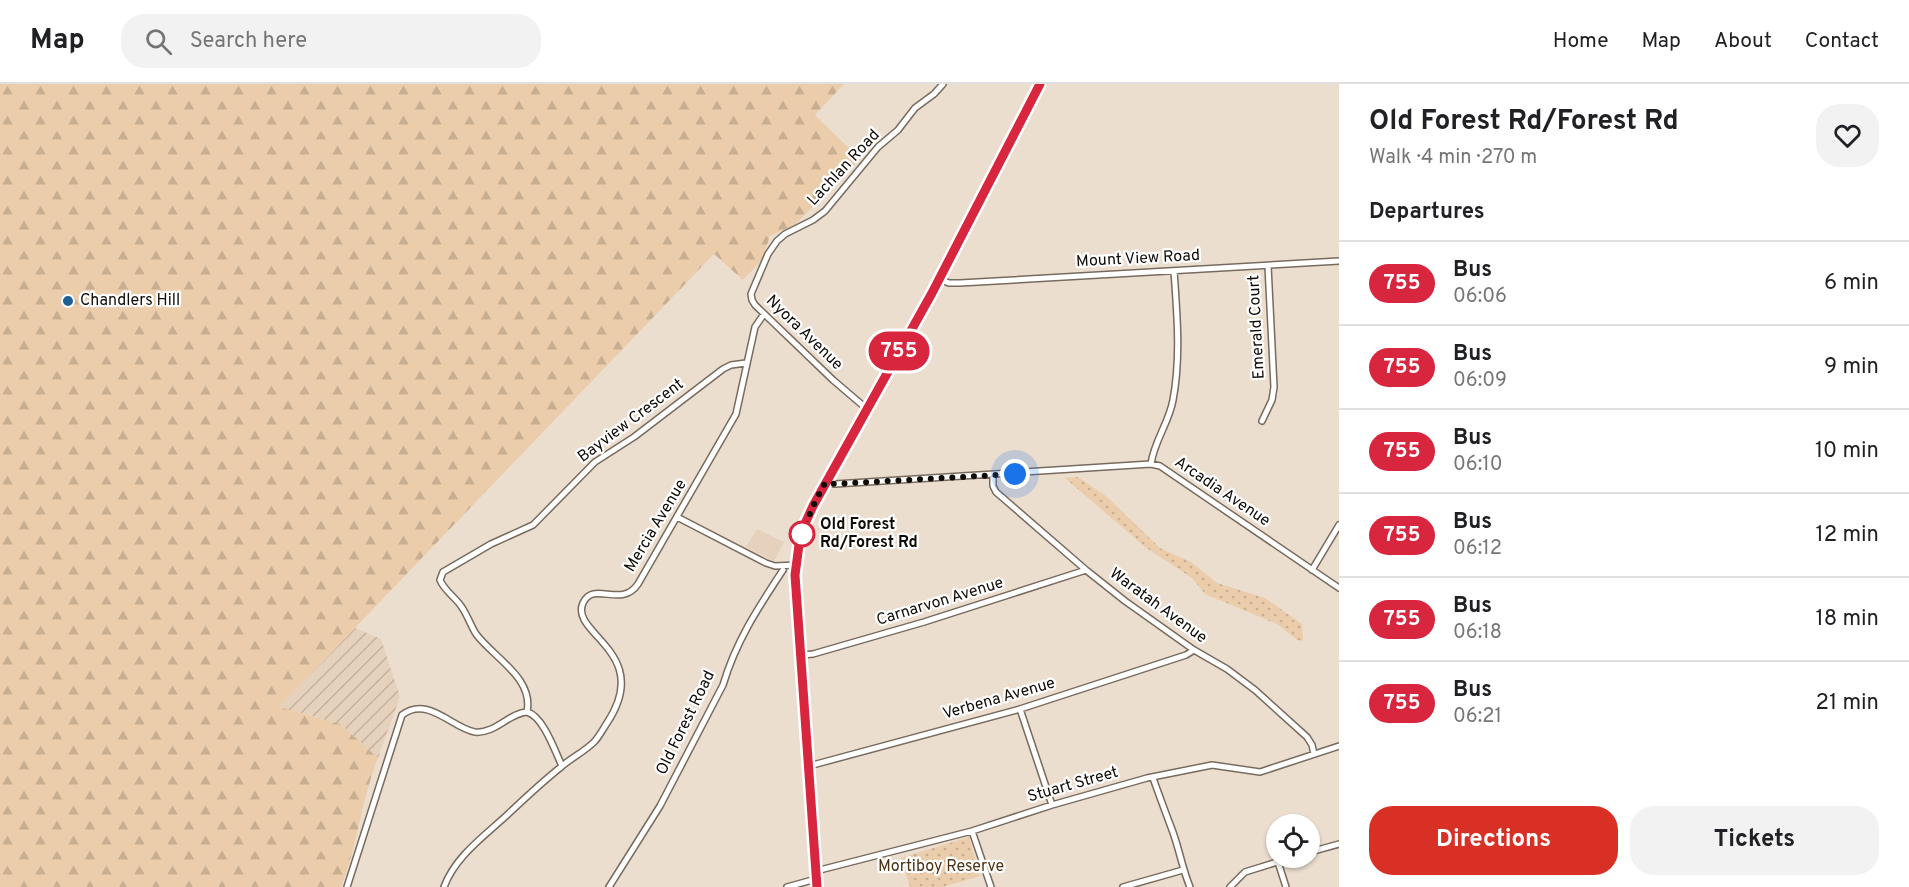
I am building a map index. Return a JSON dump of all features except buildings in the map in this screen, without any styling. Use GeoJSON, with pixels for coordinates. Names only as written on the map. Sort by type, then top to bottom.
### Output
{"type":"FeatureCollection","features":[{"type":"Feature","properties":{"kind":"main road"},"geometry":{"type":"LineString","coordinates":[[816,879],[795,575],[803,528],[825,483],[939,279],[1040,84]]}},
{"type":"Feature","properties":{"kind":"street","name":"Lachlan Road"},"geometry":{"type":"LineString","coordinates":[[751,298],[768,254],[777,242],[785,234],[813,220],[825,211],[868,158],[898,130],[915,108],[943,84]]}},
{"type":"Feature","properties":{"kind":"street","name":"Mount View Road"},"geometry":{"type":"LineString","coordinates":[[939,279],[949,283],[960,283],[1339,261]]}},
{"type":"Feature","properties":{"kind":"street","name":"Emerald Court"},"geometry":{"type":"LineString","coordinates":[[1262,421],[1272,400],[1274,387],[1268,266]]}},
{"type":"Feature","properties":{"kind":"street"},"geometry":{"type":"LineString","coordinates":[[1151,464],[1152,451],[1166,425],[1173,401],[1178,357],[1174,271]]}},
{"type":"Feature","properties":{"kind":"street","name":"Nyora Avenue"},"geometry":{"type":"LineString","coordinates":[[751,298],[764,314],[867,409]]}},
{"type":"Feature","properties":{"kind":"street","name":"Mercia Avenue"},"geometry":{"type":"LineString","coordinates":[[444,887],[448,876],[461,857],[562,766],[594,742],[608,722],[621,696],[622,683],[619,668],[614,656],[584,622],[581,614],[582,605],[587,596],[596,593],[625,596],[632,593],[736,414],[755,327],[764,314]]}},
{"type":"Feature","properties":{"kind":"street","name":"Bayview Crescent"},"geometry":{"type":"LineString","coordinates":[[527,712],[529,698],[524,688],[514,672],[500,661],[475,633],[463,608],[443,587],[440,580],[443,572],[491,544],[533,525],[595,462],[634,437],[723,369],[735,364],[746,363]]}},
{"type":"Feature","properties":{"kind":"street","name":"Arcadia Avenue"},"geometry":{"type":"LineString","coordinates":[[825,483],[1151,464],[1160,466],[1339,588]]}},
{"type":"Feature","properties":{"kind":"street","name":"Waratah Avenue"},"geometry":{"type":"LineString","coordinates":[[993,475],[993,486],[996,492],[1125,601],[1256,690],[1307,737],[1314,754]]}},
{"type":"Feature","properties":{"kind":"street"},"geometry":{"type":"LineString","coordinates":[[677,518],[749,555],[795,575]]}},
{"type":"Feature","properties":{"kind":"street"},"geometry":{"type":"LineString","coordinates":[[1312,570],[1339,525]]}},
{"type":"Feature","properties":{"kind":"street"},"geometry":{"type":"LineString","coordinates":[[775,566],[796,565]]}},
{"type":"Feature","properties":{"kind":"street","name":"Old Forest Road"},"geometry":{"type":"LineString","coordinates":[[609,887],[660,806],[723,685],[728,666],[751,618],[783,570]]}},
{"type":"Feature","properties":{"kind":"street","name":"Carnarvon Avenue"},"geometry":{"type":"LineString","coordinates":[[801,655],[813,654],[924,622],[1086,570]]}},
{"type":"Feature","properties":{"kind":"street","name":"Verbena Avenue"},"geometry":{"type":"LineString","coordinates":[[808,766],[1020,709],[1186,655],[1194,650]]}},
{"type":"Feature","properties":{"kind":"street"},"geometry":{"type":"LineString","coordinates":[[346,887],[402,715],[409,710],[417,708],[430,711],[477,732],[489,730],[518,713],[531,712],[544,729],[562,766]]}},
{"type":"Feature","properties":{"kind":"street"},"geometry":{"type":"LineString","coordinates":[[1020,709],[1052,805]]}},
{"type":"Feature","properties":{"kind":"street","name":"Stuart Street"},"geometry":{"type":"LineString","coordinates":[[787,887],[1147,778],[1212,765],[1260,772],[1339,746]]}},
{"type":"Feature","properties":{"kind":"street"},"geometry":{"type":"LineString","coordinates":[[1153,778],[1190,887]]}},
{"type":"Feature","properties":{"kind":"street"},"geometry":{"type":"LineString","coordinates":[[972,831],[991,887]]}},
{"type":"Feature","properties":{"kind":"street"},"geometry":{"type":"LineString","coordinates":[[1320,849],[1339,844]]}},
{"type":"Feature","properties":{"kind":"street"},"geometry":{"type":"LineString","coordinates":[[1230,887],[1245,873],[1266,866]]}},
{"type":"Feature","properties":{"kind":"street"},"geometry":{"type":"LineString","coordinates":[[1280,868],[1286,887]]}},
{"type":"Feature","properties":{"kind":"street"},"geometry":{"type":"LineString","coordinates":[[1123,887],[1183,870]]}},
{"type":"Feature","properties":{"kind":"shaded area"},"geometry":{"type":"Polygon","coordinates":[[[757,529],[784,542],[774,561],[746,547],[757,529]]]}},
{"type":"Feature","properties":{"kind":"shaded area"},"geometry":{"type":"Polygon","coordinates":[[[355,628],[381,639],[400,697],[378,758],[340,724],[279,707],[355,628]]]}},
{"type":"Feature","properties":{"kind":"green space"},"geometry":{"type":"Polygon","coordinates":[[[0,84],[844,84],[815,115],[860,159],[796,224],[770,236],[762,260],[743,280],[714,254],[279,707],[340,724],[378,758],[341,887],[0,887],[0,84]]]}},
{"type":"Feature","properties":{"kind":"green space"},"geometry":{"type":"Polygon","coordinates":[[[1078,477],[1106,496],[1160,548],[1191,562],[1217,583],[1265,598],[1302,624],[1303,641],[1297,640],[1277,624],[1205,594],[1192,578],[1145,547],[1065,478],[1078,477]]]}},
{"type":"Feature","properties":{"kind":"green space","name":"Mortiboy Reserve"},"geometry":{"type":"Polygon","coordinates":[[[969,837],[980,876],[943,887],[910,887],[901,858],[969,837]]]}},
{"type":"Feature","properties":{"kind":"bus line","name":"755"},"geometry":{"type":"LineString","coordinates":[[817,887],[795,575],[803,528],[825,483],[932,293],[1040,84]]}},
{"type":"Feature","properties":{"kind":"place","name":"Chandlers Hill"},"geometry":{"type":"Point","coordinates":[68,301]}},
{"type":"Feature","properties":{"kind":"place","name":"Old Forest Rd/Forest Rd"},"geometry":{"type":"Point","coordinates":[802,534]}},
{"type":"Feature","properties":{"kind":"route"},"geometry":{"type":"LineString","coordinates":[[802,534],[825,483],[1015,474]]}}]}
